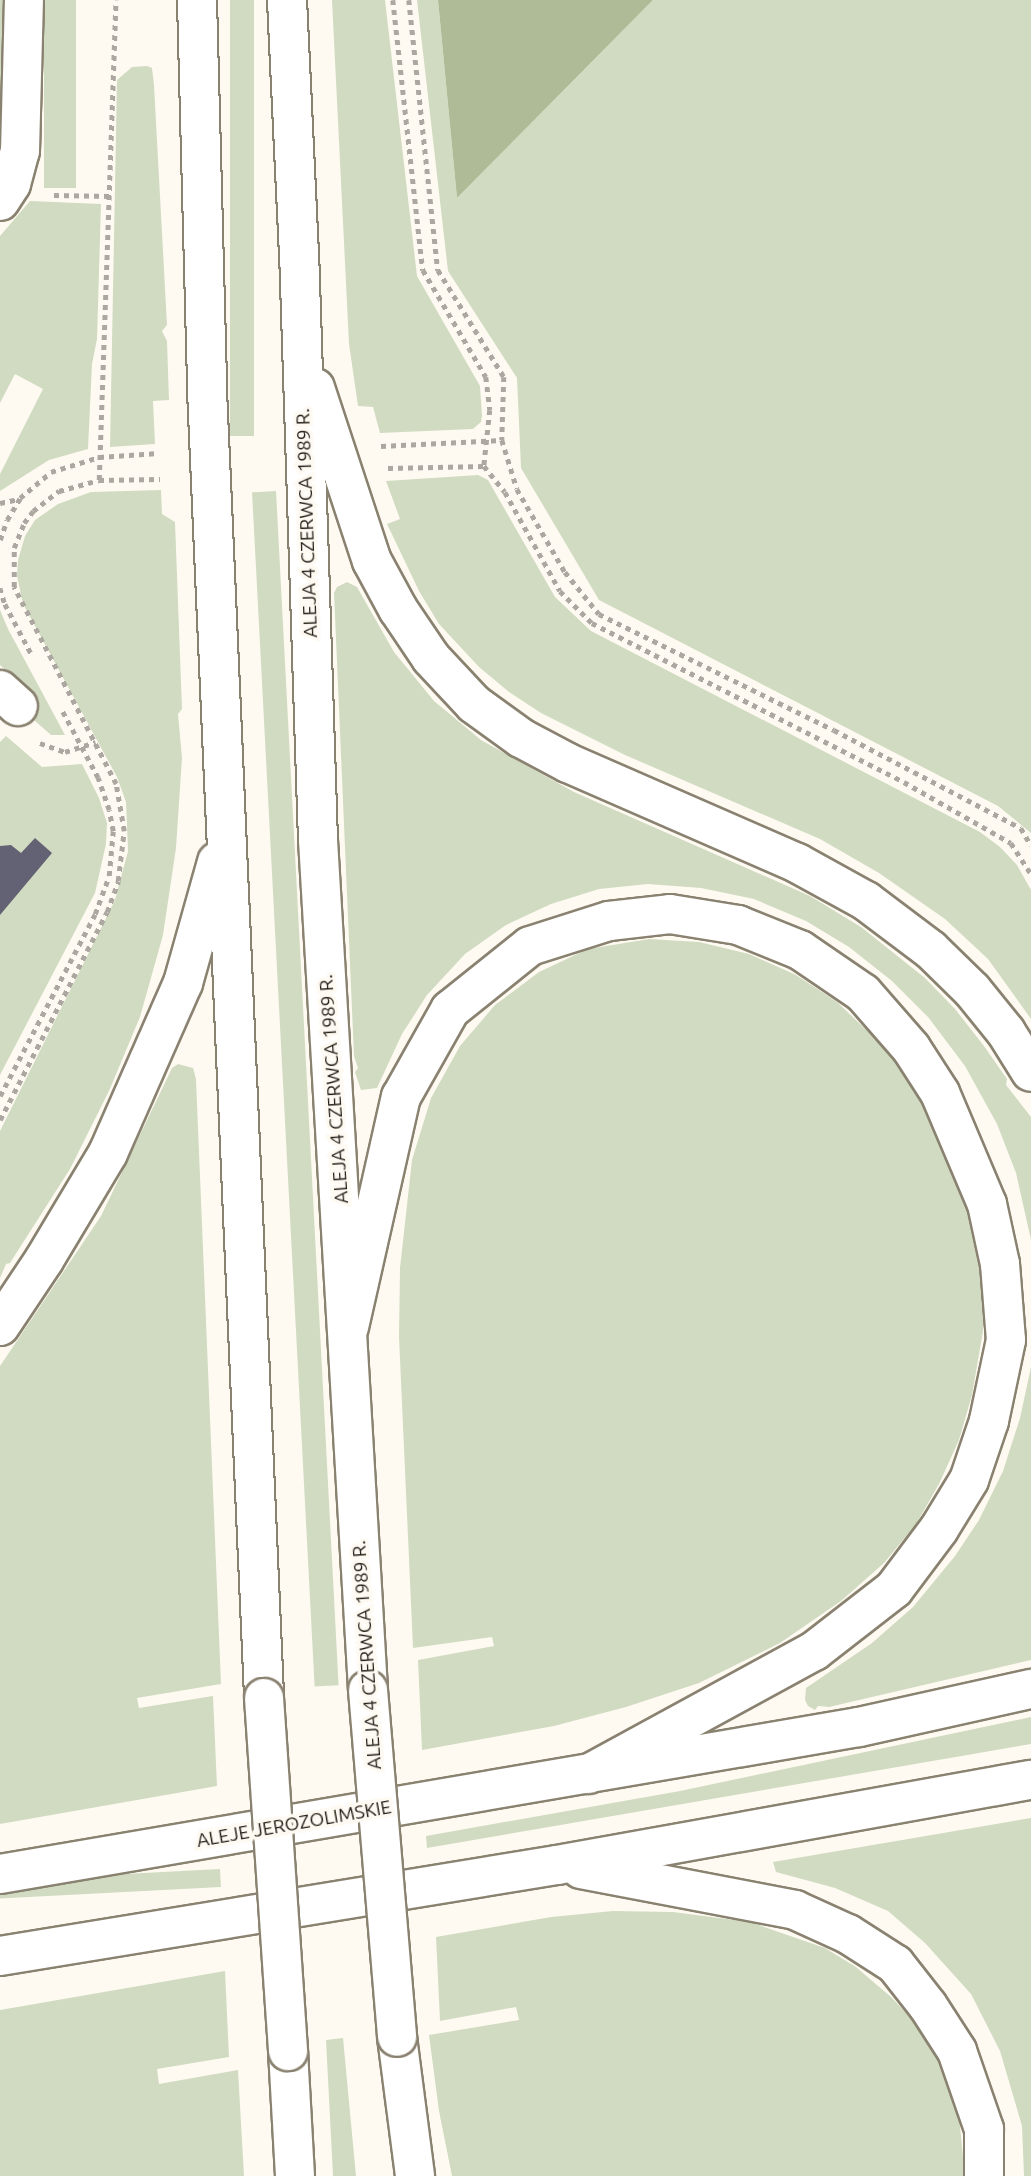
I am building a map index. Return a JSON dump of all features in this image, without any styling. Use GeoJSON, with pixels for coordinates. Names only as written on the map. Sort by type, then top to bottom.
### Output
{"type":"FeatureCollection","features":[{"type":"Feature","properties":{"kind":"main road"},"geometry":{"type":"LineString","coordinates":[[0,201],[10,184],[20,151],[24,0]]}},
{"type":"Feature","properties":{"kind":"main road"},"geometry":{"type":"LineString","coordinates":[[197,0],[208,413],[242,1236],[264,1698],[295,2176]]}},
{"type":"Feature","properties":{"kind":"main road","name":"ALEJA 4 CZERWCA 1989 R."},"geometry":{"type":"LineString","coordinates":[[286,0],[318,840],[349,1327],[368,1690],[397,2037],[415,2176]]}},
{"type":"Feature","properties":{"kind":"main road"},"geometry":{"type":"LineString","coordinates":[[300,343],[372,561],[398,609],[431,658],[474,704],[521,738],[568,763],[797,863],[866,901],[931,950],[972,990],[1006,1032],[1031,1072]]}},
{"type":"Feature","properties":{"kind":"main road"},"geometry":{"type":"LineString","coordinates":[[0,1326],[44,1260],[108,1153],[183,983],[227,826]]}},
{"type":"Feature","properties":{"kind":"main road"},"geometry":{"type":"LineString","coordinates":[[349,1327],[401,1097],[450,1010],[530,946],[609,921],[670,914],[738,925],[800,950],[863,993],[911,1048],[940,1093],[987,1204],[1000,1264],[1006,1340],[989,1421],[969,1480],[939,1529],[894,1589],[814,1651],[588,1774]]}},
{"type":"Feature","properties":{"kind":"main road","name":"ALEJE JEROZOLIMSKIE"},"geometry":{"type":"LineString","coordinates":[[0,1874],[859,1727],[1031,1689]]}},
{"type":"Feature","properties":{"kind":"main road"},"geometry":{"type":"LineString","coordinates":[[0,1956],[557,1865],[1031,1780]]}},
{"type":"Feature","properties":{"kind":"main road"},"geometry":{"type":"LineString","coordinates":[[557,1865],[795,1910],[849,1934],[895,1964],[928,2006],[957,2051],[984,2129],[984,2176]]}},
{"type":"Feature","properties":{"kind":"path"},"geometry":{"type":"LineString","coordinates":[[99,480],[116,0]]}},
{"type":"Feature","properties":{"kind":"path"},"geometry":{"type":"LineString","coordinates":[[393,0],[423,270],[486,377],[490,410],[484,466],[505,492],[560,591],[592,623],[928,795],[1011,843],[1031,874]]}},
{"type":"Feature","properties":{"kind":"path"},"geometry":{"type":"LineString","coordinates":[[409,0],[438,270],[504,377],[502,440],[517,489],[565,572],[599,614],[948,789],[1020,828],[1031,845]]}},
{"type":"Feature","properties":{"kind":"path"},"geometry":{"type":"LineString","coordinates":[[72,195],[110,196]]}},
{"type":"Feature","properties":{"kind":"path"},"geometry":{"type":"LineString","coordinates":[[381,446],[487,443],[502,440]]}},
{"type":"Feature","properties":{"kind":"path"},"geometry":{"type":"LineString","coordinates":[[0,540],[6,520],[20,498],[51,472],[99,457],[159,453]]}},
{"type":"Feature","properties":{"kind":"path"},"geometry":{"type":"LineString","coordinates":[[388,468],[484,466]]}},
{"type":"Feature","properties":{"kind":"path"},"geometry":{"type":"LineString","coordinates":[[0,1120],[107,912],[121,867],[124,831],[116,784],[23,609],[11,575],[14,548],[24,523],[58,491],[99,480],[160,480]]}},
{"type":"Feature","properties":{"kind":"path"},"geometry":{"type":"LineString","coordinates":[[0,503],[20,498]]}},
{"type":"Feature","properties":{"kind":"path"},"geometry":{"type":"LineString","coordinates":[[0,1096],[95,914],[109,876],[113,831],[110,810],[90,763]]}},
{"type":"Feature","properties":{"kind":"green space"},"geometry":{"type":"Polygon","coordinates":[[[0,0],[6,0],[2,154],[0,154],[0,0]]]}},
{"type":"Feature","properties":{"kind":"green space"},"geometry":{"type":"Polygon","coordinates":[[[44,0],[76,0],[76,188],[44,188],[44,0]]]}},
{"type":"Feature","properties":{"kind":"green space"},"geometry":{"type":"Polygon","coordinates":[[[230,0],[254,0],[254,436],[230,436],[230,0]]]}},
{"type":"Feature","properties":{"kind":"green space"},"geometry":{"type":"Polygon","coordinates":[[[332,0],[385,0],[417,276],[480,386],[482,416],[481,422],[473,429],[380,433],[373,407],[358,406],[349,344],[332,0]]]}},
{"type":"Feature","properties":{"kind":"green space"},"geometry":{"type":"Polygon","coordinates":[[[417,0],[438,0],[457,198],[653,0],[1031,0],[1031,833],[998,806],[599,600],[521,468],[517,378],[448,271],[417,0]]]}},
{"type":"Feature","properties":{"kind":"green space"},"geometry":{"type":"Polygon","coordinates":[[[438,0],[653,0],[457,198],[438,0]]]}},
{"type":"Feature","properties":{"kind":"green space"},"geometry":{"type":"Polygon","coordinates":[[[132,67],[152,68],[154,85],[167,325],[162,331],[167,341],[169,400],[153,401],[155,444],[110,447],[117,80],[132,67]]]}},
{"type":"Feature","properties":{"kind":"green space"},"geometry":{"type":"Polygon","coordinates":[[[30,201],[101,204],[97,339],[92,364],[88,449],[49,460],[0,491],[0,474],[43,389],[15,374],[0,403],[0,236],[30,201]]]}},
{"type":"Feature","properties":{"kind":"green space"},"geometry":{"type":"Polygon","coordinates":[[[478,475],[488,480],[555,597],[591,631],[980,832],[1000,847],[1017,865],[1031,890],[1031,1019],[988,959],[945,919],[879,873],[820,839],[625,755],[541,713],[509,692],[479,667],[439,624],[419,591],[387,524],[400,519],[386,481],[478,475]]]}},
{"type":"Feature","properties":{"kind":"green space"},"geometry":{"type":"Polygon","coordinates":[[[161,490],[162,514],[175,522],[182,709],[178,714],[182,758],[176,848],[163,935],[140,1017],[109,1091],[70,1169],[10,1263],[6,1264],[0,1278],[0,1131],[115,900],[128,851],[126,802],[117,777],[23,604],[17,576],[18,560],[25,536],[35,520],[58,504],[91,492],[161,490]]]}},
{"type":"Feature","properties":{"kind":"green space"},"geometry":{"type":"Polygon","coordinates":[[[276,491],[339,1685],[315,1687],[252,492],[276,491]]]}},
{"type":"Feature","properties":{"kind":"green space"},"geometry":{"type":"Polygon","coordinates":[[[347,582],[357,587],[394,652],[434,701],[481,740],[574,792],[810,896],[861,927],[925,978],[955,1009],[984,1046],[1007,1079],[1006,1085],[1031,1117],[1031,1240],[1016,1173],[997,1124],[965,1066],[928,1017],[892,981],[849,947],[806,921],[754,899],[701,888],[648,884],[599,889],[551,904],[506,925],[465,954],[427,995],[402,1034],[377,1088],[361,1090],[355,1072],[358,1068],[354,1056],[334,593],[337,587],[347,582]]]}},
{"type":"Feature","properties":{"kind":"green space"},"geometry":{"type":"Polygon","coordinates":[[[0,610],[65,735],[51,735],[27,714],[39,700],[0,665],[0,610]]]}},
{"type":"Feature","properties":{"kind":"green space"},"geometry":{"type":"Polygon","coordinates":[[[6,736],[42,767],[82,764],[99,798],[107,823],[106,844],[95,893],[0,1075],[0,742],[6,736]]]}},
{"type":"Feature","properties":{"kind":"green space"},"geometry":{"type":"Polygon","coordinates":[[[649,939],[699,942],[749,954],[796,975],[837,1002],[879,1042],[913,1084],[942,1131],[965,1182],[984,1278],[983,1331],[972,1395],[959,1440],[939,1484],[916,1524],[884,1563],[841,1601],[780,1643],[699,1683],[626,1707],[554,1726],[422,1750],[418,1660],[494,1646],[492,1637],[413,1648],[399,1337],[400,1268],[412,1160],[431,1098],[460,1046],[495,1005],[539,972],[588,949],[649,939]]]}},
{"type":"Feature","properties":{"kind":"green space"},"geometry":{"type":"Polygon","coordinates":[[[178,1064],[193,1068],[196,1079],[221,1684],[137,1698],[139,1708],[213,1696],[217,1786],[0,1824],[0,1366],[101,1216],[172,1068],[178,1064]]]}},
{"type":"Feature","properties":{"kind":"green space"},"geometry":{"type":"Polygon","coordinates":[[[1031,1367],[1031,1660],[829,1707],[818,1706],[815,1710],[808,1706],[805,1700],[806,1688],[872,1643],[913,1607],[955,1556],[979,1520],[1003,1471],[1020,1418],[1031,1367]]]}},
{"type":"Feature","properties":{"kind":"green space"},"geometry":{"type":"Polygon","coordinates":[[[1031,1717],[1031,1744],[427,1848],[426,1836],[680,1791],[1031,1717]]]}},
{"type":"Feature","properties":{"kind":"green space"},"geometry":{"type":"Polygon","coordinates":[[[1031,1818],[1031,2176],[1024,2176],[1022,2126],[1000,2051],[971,1994],[925,1943],[888,1911],[835,1888],[776,1872],[773,1862],[1031,1818]]]}},
{"type":"Feature","properties":{"kind":"green space"},"geometry":{"type":"Polygon","coordinates":[[[220,1869],[221,1887],[0,1899],[0,1881],[220,1869]]]}},
{"type":"Feature","properties":{"kind":"green space"},"geometry":{"type":"Polygon","coordinates":[[[613,1911],[673,1912],[750,1922],[825,1948],[856,1967],[891,1997],[923,2031],[942,2069],[959,2117],[965,2176],[452,2176],[439,2111],[429,2035],[519,2020],[516,2007],[440,2021],[436,1937],[551,1917],[613,1911]]]}},
{"type":"Feature","properties":{"kind":"green space"},"geometry":{"type":"Polygon","coordinates":[[[225,1971],[229,2057],[157,2069],[159,2084],[238,2070],[244,2176],[0,2176],[0,2010],[225,1971]]]}},
{"type":"Feature","properties":{"kind":"green space"},"geometry":{"type":"Polygon","coordinates":[[[343,2038],[356,2176],[333,2176],[326,2040],[343,2038]]]}},
{"type":"Feature","properties":{"kind":"building"},"geometry":{"type":"Polygon","coordinates":[[[35,838],[52,853],[0,915],[0,846],[11,845],[21,853],[35,838]]]}}]}
